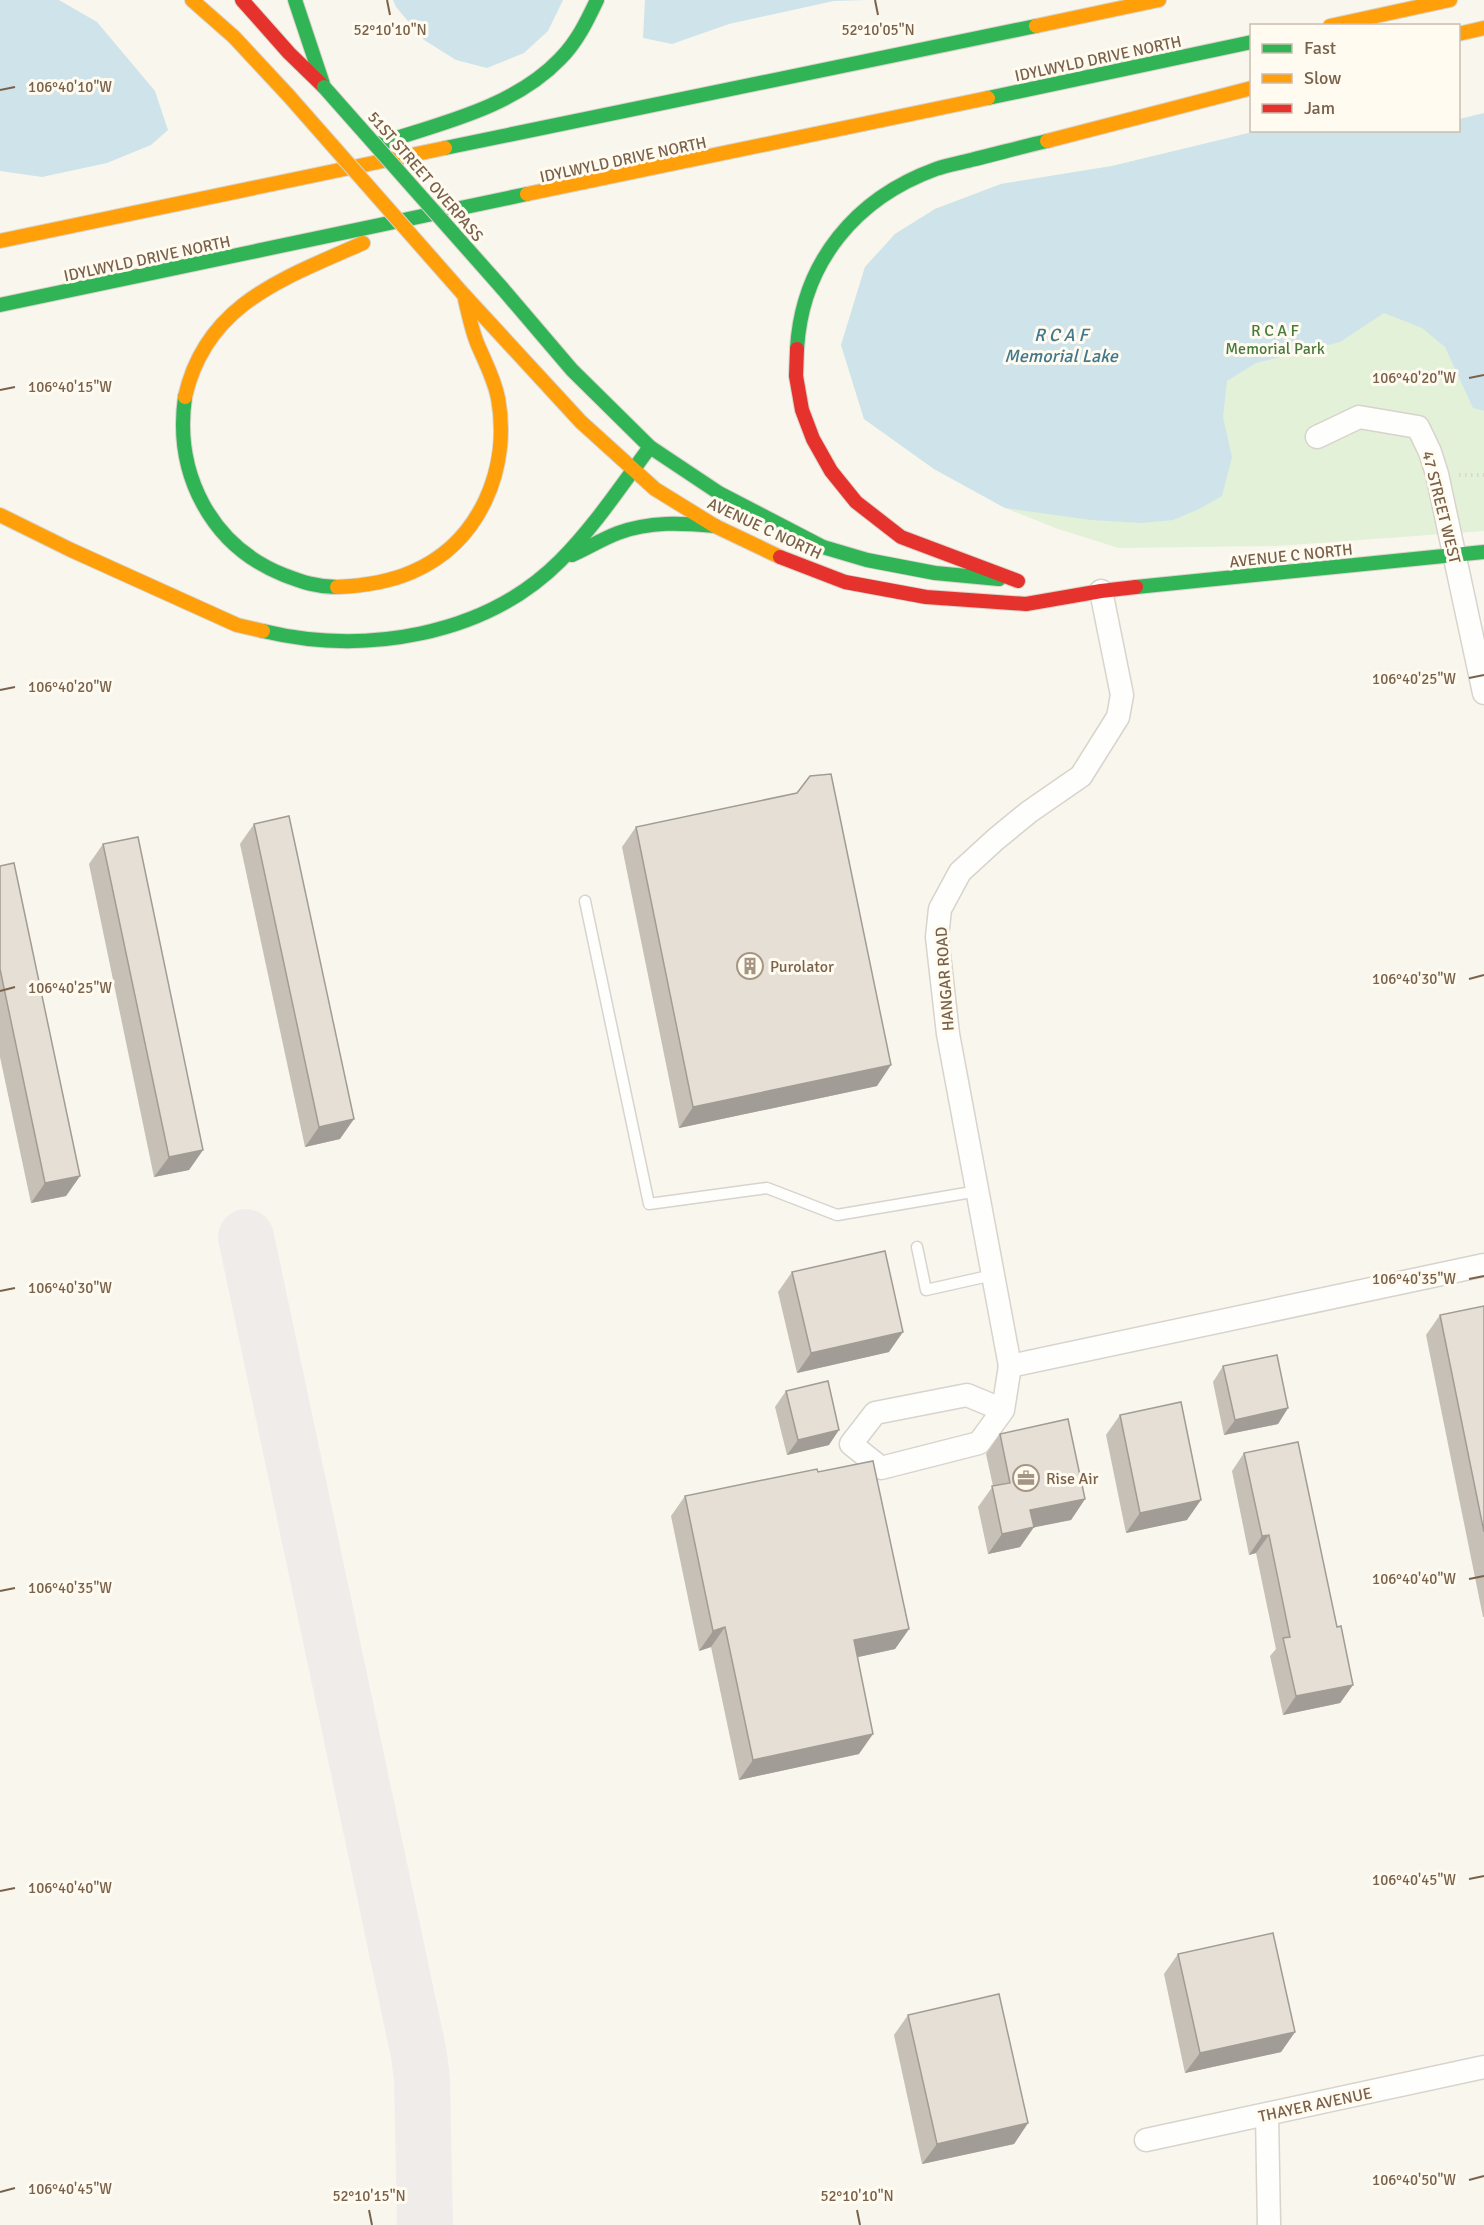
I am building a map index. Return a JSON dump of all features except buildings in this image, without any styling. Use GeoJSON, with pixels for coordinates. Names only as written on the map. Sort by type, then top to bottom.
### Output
{"type":"FeatureCollection","features":[{"type":"Feature","properties":{"kind":"main road"},"geometry":{"type":"LineString","coordinates":[[192,0],[234,37],[288,95],[464,295],[474,336],[495,383],[501,450],[489,498],[461,536],[440,556],[421,568],[397,577],[372,584],[340,587],[308,585],[275,572],[233,545],[199,497],[187,459],[183,437],[183,414],[192,369],[221,323],[238,307],[291,275],[413,219]]}},
{"type":"Feature","properties":{"kind":"main road","name":"51ST STREET OVERPASS"},"geometry":{"type":"LineString","coordinates":[[242,0],[324,87],[502,288]]}},
{"type":"Feature","properties":{"kind":"main road"},"geometry":{"type":"LineString","coordinates":[[295,0],[324,87]]}},
{"type":"Feature","properties":{"kind":"main road"},"geometry":{"type":"LineString","coordinates":[[242,191],[469,115],[523,90],[561,60],[589,22],[597,0]]}},
{"type":"Feature","properties":{"kind":"main road"},"geometry":{"type":"LineString","coordinates":[[0,241],[1159,0]]}},
{"type":"Feature","properties":{"kind":"main road"},"geometry":{"type":"LineString","coordinates":[[1339,24],[1450,0]]}},
{"type":"Feature","properties":{"kind":"main road"},"geometry":{"type":"LineString","coordinates":[[1460,34],[1484,28]]}},
{"type":"Feature","properties":{"kind":"main road","name":"IDYLWYLD DRIVE NORTH"},"geometry":{"type":"LineString","coordinates":[[0,305],[1250,42]]}},
{"type":"Feature","properties":{"kind":"main road","name":"AVENUE C NORTH"},"geometry":{"type":"LineString","coordinates":[[502,288],[572,370],[650,447],[719,493],[824,547],[867,560],[935,573],[1024,582],[901,537],[856,502],[831,471],[813,439],[802,410],[796,376],[798,335],[806,295],[816,273],[837,238],[856,215],[886,193],[936,169],[1250,88]]}},
{"type":"Feature","properties":{"kind":"main road","name":"AVENUE C NORTH"},"geometry":{"type":"LineString","coordinates":[[464,295],[581,422],[655,489],[715,526],[789,561],[845,582],[926,597],[1026,604],[1101,591],[1484,552]]}},
{"type":"Feature","properties":{"kind":"main road"},"geometry":{"type":"LineString","coordinates":[[0,515],[71,550],[237,625],[264,633],[325,640],[416,636],[475,617],[521,592],[560,561],[605,509],[650,447]]}},
{"type":"Feature","properties":{"kind":"main road"},"geometry":{"type":"LineString","coordinates":[[560,561],[619,532],[638,527],[672,522],[715,526]]}},
{"type":"Feature","properties":{"kind":"main road","name":"AVENUE C NORTH"},"geometry":{"type":"LineString","coordinates":[[1054,585],[1101,591]]}},
{"type":"Feature","properties":{"kind":"street","name":"47 STREET WEST"},"geometry":{"type":"LineString","coordinates":[[1317,437],[1359,417],[1418,427],[1437,474],[1483,686]]}},
{"type":"Feature","properties":{"kind":"street","name":"HANGAR ROAD"},"geometry":{"type":"LineString","coordinates":[[1003,1410],[967,1395],[875,1413],[851,1444],[881,1468],[979,1443],[1003,1410],[1010,1366],[948,1034],[937,937],[940,909],[960,872],[1029,812],[1081,776],[1118,717],[1122,695],[1101,591]]}},
{"type":"Feature","properties":{"kind":"street"},"geometry":{"type":"LineString","coordinates":[[1010,1366],[1484,1265]]}},
{"type":"Feature","properties":{"kind":"street","name":"THAYER AVENUE"},"geometry":{"type":"LineString","coordinates":[[1146,2140],[1484,2067]]}},
{"type":"Feature","properties":{"kind":"street"},"geometry":{"type":"LineString","coordinates":[[1267,2115],[1269,2225]]}},
{"type":"Feature","properties":{"kind":"lane"},"geometry":{"type":"LineString","coordinates":[[585,901],[649,1204],[767,1188],[837,1215],[978,1191]]}},
{"type":"Feature","properties":{"kind":"lane"},"geometry":{"type":"LineString","coordinates":[[917,1247],[926,1290],[993,1275]]}},
{"type":"Feature","properties":{"kind":"green space","name":"R C A F Memorial Lake"},"geometry":{"type":"Polygon","coordinates":[[[1484,113],[1484,531],[1277,546],[1119,548],[1058,529],[1005,508],[934,469],[864,419],[841,345],[865,267],[895,234],[935,209],[1001,184],[1112,166],[1253,132],[1460,132],[1460,129],[1484,113]]]}},
{"type":"Feature","properties":{"kind":"water"},"geometry":{"type":"Polygon","coordinates":[[[0,0],[59,0],[97,22],[155,91],[168,130],[151,145],[107,163],[42,177],[0,171],[0,0]]]}},
{"type":"Feature","properties":{"kind":"water"},"geometry":{"type":"Polygon","coordinates":[[[393,0],[563,0],[548,31],[524,53],[487,68],[456,60],[424,40],[396,7],[393,0]]]}},
{"type":"Feature","properties":{"kind":"water"},"geometry":{"type":"Polygon","coordinates":[[[645,0],[866,0],[834,1],[729,24],[672,44],[643,38],[645,0]]]}},
{"type":"Feature","properties":{"kind":"water","name":"R C A F Memorial Lake"},"geometry":{"type":"Polygon","coordinates":[[[1484,113],[1484,411],[1473,408],[1445,347],[1422,328],[1384,313],[1340,342],[1256,363],[1227,381],[1223,417],[1232,457],[1222,496],[1173,520],[1141,523],[1091,520],[1005,508],[934,469],[864,419],[841,345],[865,267],[895,234],[935,209],[1001,184],[1112,166],[1253,132],[1460,132],[1460,119],[1484,113]]]}},
{"type":"Feature","properties":{"kind":"taxiway"},"geometry":{"type":"LineString","coordinates":[[246,1237],[419,2055],[422,2079],[425,2225]]}},
{"type":"Feature","properties":{"kind":"traffic: fast"},"geometry":{"type":"LineString","coordinates":[[295,0],[324,87]]}},
{"type":"Feature","properties":{"kind":"traffic: fast"},"geometry":{"type":"LineString","coordinates":[[381,143],[476,112],[521,90],[542,76],[572,46],[597,0]]}},
{"type":"Feature","properties":{"kind":"traffic: fast"},"geometry":{"type":"LineString","coordinates":[[445,148],[1036,26]]}},
{"type":"Feature","properties":{"kind":"traffic: fast"},"geometry":{"type":"LineString","coordinates":[[988,98],[1250,42]]}},
{"type":"Feature","properties":{"kind":"traffic: fast"},"geometry":{"type":"LineString","coordinates":[[324,87],[502,288]]}},
{"type":"Feature","properties":{"kind":"traffic: fast"},"geometry":{"type":"LineString","coordinates":[[797,349],[801,317],[822,261],[838,237],[858,216],[881,197],[907,181],[936,169],[1047,141]]}},
{"type":"Feature","properties":{"kind":"traffic: fast"},"geometry":{"type":"LineString","coordinates":[[0,305],[527,194]]}},
{"type":"Feature","properties":{"kind":"traffic: fast"},"geometry":{"type":"LineString","coordinates":[[502,288],[572,370],[650,447],[719,493],[823,547],[867,560],[935,573],[999,579]]}},
{"type":"Feature","properties":{"kind":"traffic: fast"},"geometry":{"type":"LineString","coordinates":[[185,397],[183,426],[192,480],[203,504],[218,526],[236,546],[258,562],[303,582],[337,587]]}},
{"type":"Feature","properties":{"kind":"traffic: fast"},"geometry":{"type":"LineString","coordinates":[[263,631],[301,638],[341,641],[381,639],[421,634],[459,623],[496,607],[530,587],[560,561],[596,520],[650,447]]}},
{"type":"Feature","properties":{"kind":"traffic: fast"},"geometry":{"type":"LineString","coordinates":[[572,555],[612,535],[642,526],[678,524],[715,526]]}},
{"type":"Feature","properties":{"kind":"traffic: fast"},"geometry":{"type":"LineString","coordinates":[[1136,587],[1484,552]]}},
{"type":"Feature","properties":{"kind":"traffic: slow"},"geometry":{"type":"LineString","coordinates":[[192,0],[234,37],[288,95]]}},
{"type":"Feature","properties":{"kind":"traffic: slow"},"geometry":{"type":"LineString","coordinates":[[1036,26],[1159,0]]}},
{"type":"Feature","properties":{"kind":"traffic: slow"},"geometry":{"type":"LineString","coordinates":[[1339,24],[1450,0]]}},
{"type":"Feature","properties":{"kind":"traffic: slow"},"geometry":{"type":"LineString","coordinates":[[1460,34],[1484,28]]}},
{"type":"Feature","properties":{"kind":"traffic: slow"},"geometry":{"type":"LineString","coordinates":[[1047,141],[1250,89]]}},
{"type":"Feature","properties":{"kind":"traffic: slow"},"geometry":{"type":"LineString","coordinates":[[288,95],[464,295]]}},
{"type":"Feature","properties":{"kind":"traffic: slow"},"geometry":{"type":"LineString","coordinates":[[527,194],[988,98]]}},
{"type":"Feature","properties":{"kind":"traffic: slow"},"geometry":{"type":"LineString","coordinates":[[0,241],[445,148]]}},
{"type":"Feature","properties":{"kind":"traffic: slow"},"geometry":{"type":"LineString","coordinates":[[185,397],[195,365],[211,338],[230,316],[278,282],[363,243]]}},
{"type":"Feature","properties":{"kind":"traffic: slow"},"geometry":{"type":"LineString","coordinates":[[464,295],[581,422],[655,489],[715,526],[780,557]]}},
{"type":"Feature","properties":{"kind":"traffic: slow"},"geometry":{"type":"LineString","coordinates":[[337,587],[385,581],[412,572],[436,559],[473,523],[485,500],[500,451],[501,424],[498,398],[492,377],[475,337],[464,295]]}},
{"type":"Feature","properties":{"kind":"traffic: slow"},"geometry":{"type":"LineString","coordinates":[[0,515],[71,550],[237,625],[263,631]]}},
{"type":"Feature","properties":{"kind":"traffic: jam"},"geometry":{"type":"LineString","coordinates":[[242,0],[289,53],[324,87]]}},
{"type":"Feature","properties":{"kind":"traffic: jam"},"geometry":{"type":"LineString","coordinates":[[797,349],[796,376],[802,410],[813,439],[831,471],[856,502],[901,537],[1018,581]]}},
{"type":"Feature","properties":{"kind":"traffic: jam"},"geometry":{"type":"LineString","coordinates":[[780,557],[845,582],[926,597],[1026,604],[1136,587]]}},
{"type":"Feature","properties":{"kind":"place","name":"Purolator"},"geometry":{"type":"Point","coordinates":[750,966]}},
{"type":"Feature","properties":{"kind":"place","name":"Rise Air"},"geometry":{"type":"Point","coordinates":[1026,1478]}},
{"type":"Feature","properties":{"kind":"park label","name":"R C A F Memorial Park"},"geometry":{"type":"Point","coordinates":[1275,339]}}]}
